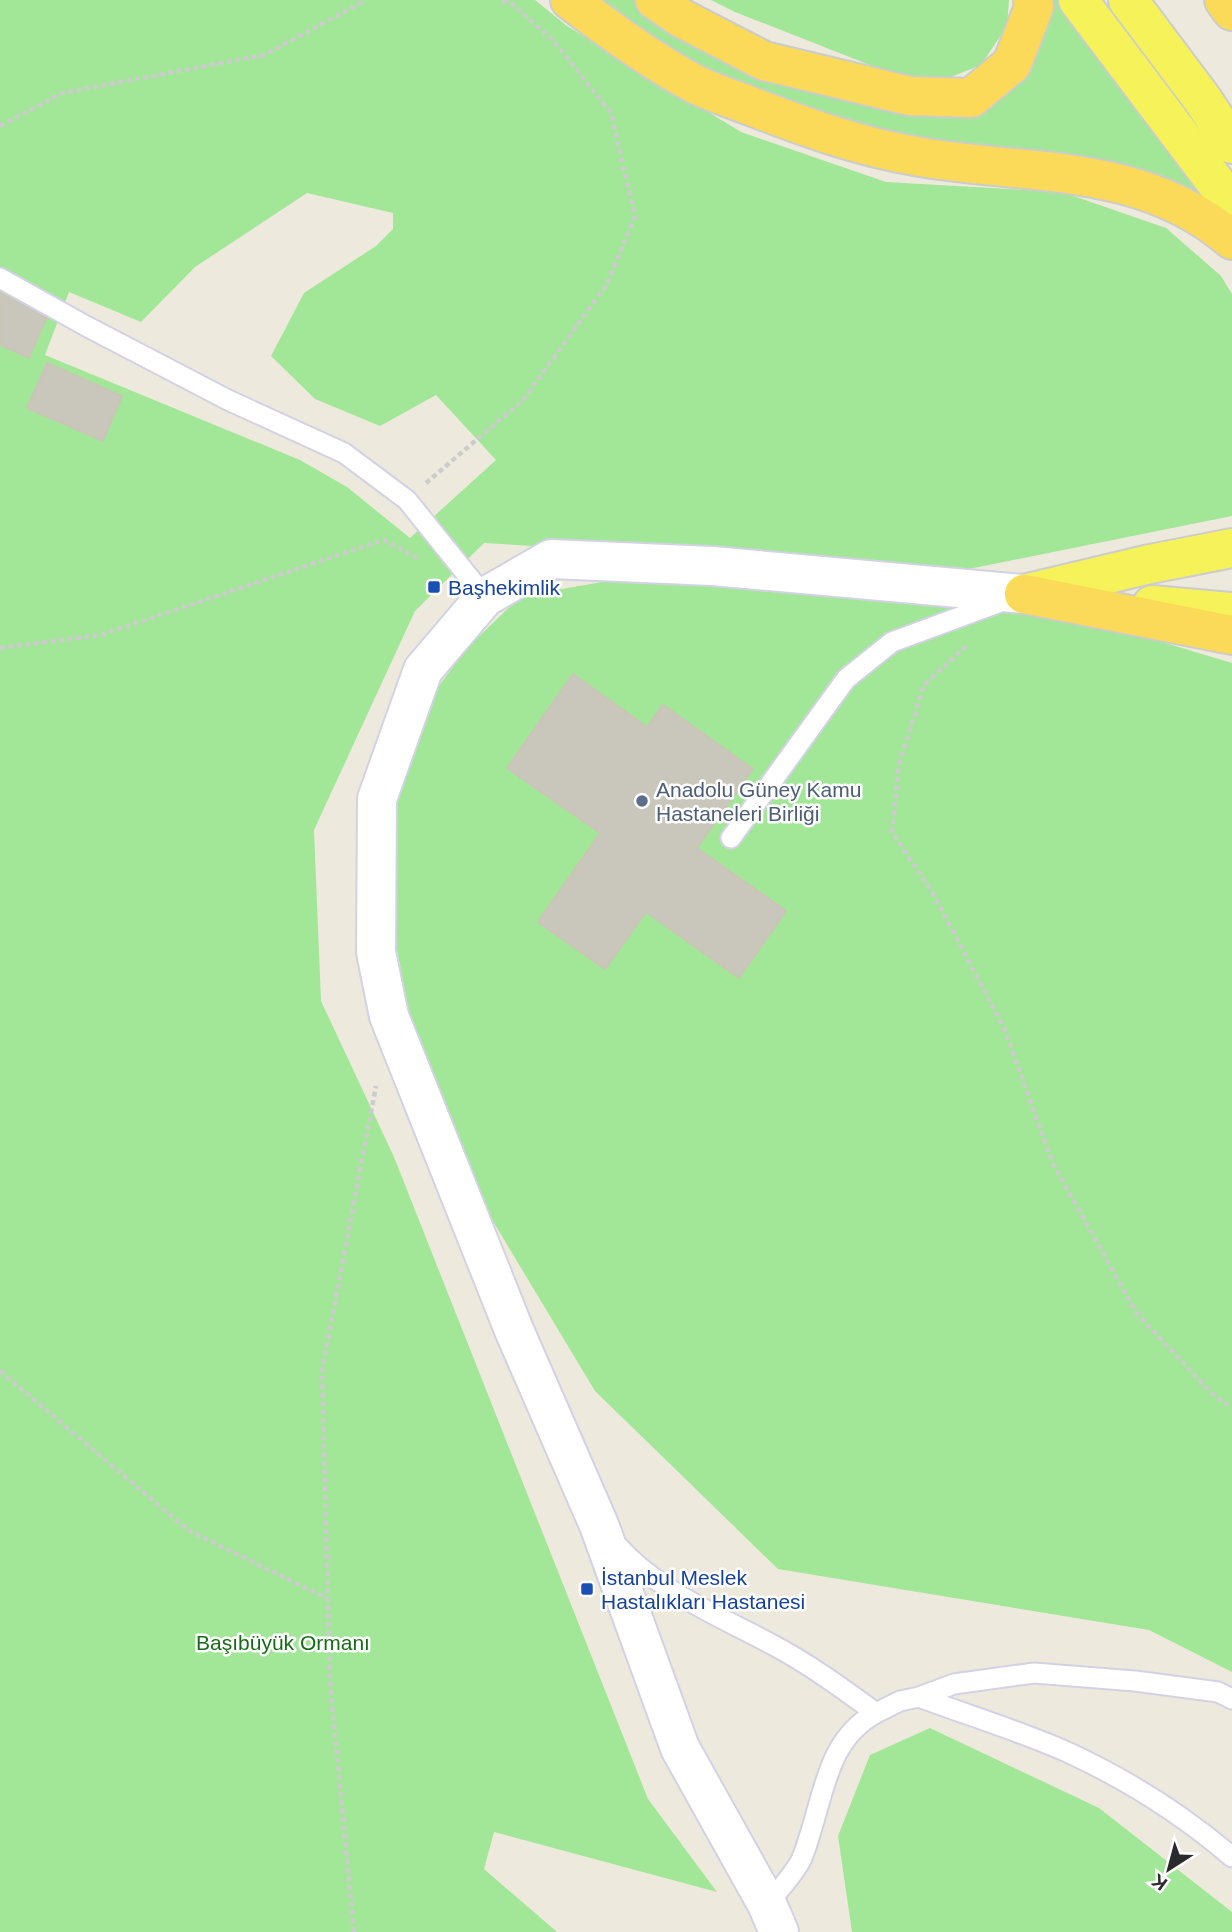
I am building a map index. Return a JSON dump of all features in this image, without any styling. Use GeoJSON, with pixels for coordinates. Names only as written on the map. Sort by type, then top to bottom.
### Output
{"type":"FeatureCollection","features":[{"type":"Feature","properties":{"kind":"highway"},"geometry":{"type":"LineString","coordinates":[[570,0],[600,23],[694,84],[782,118],[841,139],[915,156],[1056,171],[1137,187],[1209,220],[1232,240]]}},
{"type":"Feature","properties":{"kind":"highway"},"geometry":{"type":"LineString","coordinates":[[655,0],[681,18],[764,61],[910,96],[971,98],[1012,64],[1034,7],[1033,0]]}},
{"type":"Feature","properties":{"kind":"highway"},"geometry":{"type":"LineString","coordinates":[[1224,0],[1232,11]]}},
{"type":"Feature","properties":{"kind":"highway"},"geometry":{"type":"LineString","coordinates":[[1024,594],[1232,635]]}},
{"type":"Feature","properties":{"kind":"main road"},"geometry":{"type":"LineString","coordinates":[[1077,0],[1232,204]]}},
{"type":"Feature","properties":{"kind":"main road"},"geometry":{"type":"LineString","coordinates":[[1128,0],[1203,100],[1232,144]]}},
{"type":"Feature","properties":{"kind":"main road"},"geometry":{"type":"LineString","coordinates":[[1024,594],[1232,548]]}},
{"type":"Feature","properties":{"kind":"main road"},"geometry":{"type":"LineString","coordinates":[[773,1918],[680,1748],[598,1525],[514,1331],[389,1016],[376,952],[377,799],[423,670],[485,597],[551,559],[712,566],[1232,612]]}},
{"type":"Feature","properties":{"kind":"lane"},"geometry":{"type":"LineString","coordinates":[[0,278],[228,400],[344,453],[407,500],[485,597]]}},
{"type":"Feature","properties":{"kind":"lane"},"geometry":{"type":"LineString","coordinates":[[731,838],[846,679],[892,642],[1024,594]]}},
{"type":"Feature","properties":{"kind":"lane"},"geometry":{"type":"LineString","coordinates":[[598,1525],[628,1558],[659,1582],[776,1646],[876,1713]]}},
{"type":"Feature","properties":{"kind":"lane"},"geometry":{"type":"LineString","coordinates":[[773,1918],[787,1883],[802,1860],[834,1757],[846,1735],[861,1721],[900,1701],[954,1684],[1034,1673],[1135,1681],[1218,1692],[1232,1699]]}},
{"type":"Feature","properties":{"kind":"lane"},"geometry":{"type":"LineString","coordinates":[[919,1697],[1065,1751],[1127,1783],[1204,1833],[1232,1857]]}},
{"type":"Feature","properties":{"kind":"path"},"geometry":{"type":"LineString","coordinates":[[0,126],[62,93],[264,55],[366,0]]}},
{"type":"Feature","properties":{"kind":"path"},"geometry":{"type":"LineString","coordinates":[[407,500],[523,400],[607,284],[635,216],[611,113],[553,40],[512,4],[500,0]]}},
{"type":"Feature","properties":{"kind":"path"},"geometry":{"type":"LineString","coordinates":[[0,648],[100,635],[384,540],[417,559]]}},
{"type":"Feature","properties":{"kind":"path"},"geometry":{"type":"LineString","coordinates":[[974,639],[924,685],[900,765],[892,832],[934,895],[1004,1028],[1053,1164],[1136,1312],[1210,1392],[1232,1408]]}},
{"type":"Feature","properties":{"kind":"path"},"geometry":{"type":"LineString","coordinates":[[354,1932],[330,1682],[322,1371],[376,1085]]}},
{"type":"Feature","properties":{"kind":"path"},"geometry":{"type":"LineString","coordinates":[[0,1371],[188,1531],[328,1599]]}},
{"type":"Feature","properties":{"kind":"green space","name":"Başıbüyük Ormanı"},"geometry":{"type":"Polygon","coordinates":[[[0,0],[535,0],[567,26],[741,132],[886,182],[1062,192],[1166,228],[1221,276],[1232,294],[1232,516],[964,570],[922,570],[484,543],[415,611],[314,830],[321,1001],[394,1157],[648,1799],[717,1892],[494,1832],[484,1869],[557,1932],[0,1932],[0,0]],[[307,193],[195,267],[141,322],[69,292],[45,355],[300,460],[347,487],[410,538],[496,460],[436,395],[380,426],[315,399],[271,356],[304,293],[376,246],[393,229],[393,213],[307,193]]]}},
{"type":"Feature","properties":{"kind":"green space"},"geometry":{"type":"Polygon","coordinates":[[[600,0],[642,0],[685,31],[970,106],[1047,0],[1061,0],[1200,195],[982,155],[763,100],[680,53],[600,0]]]}},
{"type":"Feature","properties":{"kind":"green space"},"geometry":{"type":"Polygon","coordinates":[[[711,0],[1009,0],[1007,26],[981,65],[941,81],[880,69],[711,0]]]}},
{"type":"Feature","properties":{"kind":"green space"},"geometry":{"type":"Polygon","coordinates":[[[602,582],[766,582],[1032,603],[1232,663],[1232,1672],[1149,1630],[778,1569],[595,1391],[470,1183],[411,1029],[394,932],[394,798],[419,712],[468,647],[521,596],[602,582]]]}},
{"type":"Feature","properties":{"kind":"green space"},"geometry":{"type":"Polygon","coordinates":[[[930,1728],[1099,1808],[1232,1912],[1232,1932],[852,1932],[838,1836],[870,1755],[930,1728]]]}},
{"type":"Feature","properties":{"kind":"building"},"geometry":{"type":"Polygon","coordinates":[[[0,292],[48,314],[29,358],[0,345],[0,292]]]}},
{"type":"Feature","properties":{"kind":"building"},"geometry":{"type":"Polygon","coordinates":[[[47,363],[122,396],[103,441],[27,408],[47,363]]]}},
{"type":"Feature","properties":{"kind":"building","name":"Anadolu Güney Kamu Hastaneleri Birliği"},"geometry":{"type":"Polygon","coordinates":[[[573,674],[647,727],[663,705],[753,769],[697,848],[786,911],[739,978],[646,912],[605,969],[538,922],[600,833],[507,768],[573,674]]]}},
{"type":"Feature","properties":{"kind":"place","name":"Başhekimlik"},"geometry":{"type":"Point","coordinates":[434,587]}},
{"type":"Feature","properties":{"kind":"place","name":"Anadolu Güney Kamu Hastaneleri Birliği"},"geometry":{"type":"Point","coordinates":[642,801]}},
{"type":"Feature","properties":{"kind":"place","name":"İstanbul Meslek Hastalıkları Hastanesi"},"geometry":{"type":"Point","coordinates":[587,1589]}}]}
